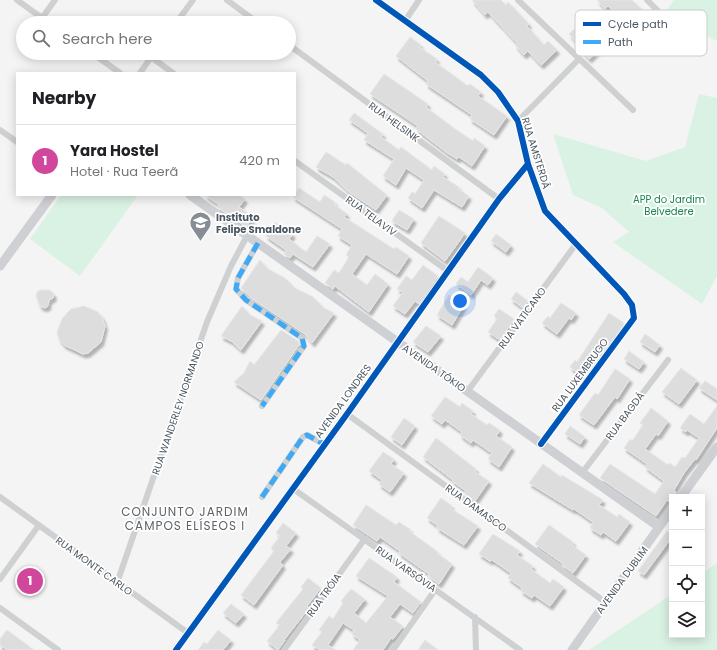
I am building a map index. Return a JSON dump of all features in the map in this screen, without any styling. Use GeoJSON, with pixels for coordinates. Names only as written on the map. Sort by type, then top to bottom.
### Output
{"type":"FeatureCollection","features":[{"type":"Feature","properties":{"kind":"street"},"geometry":{"type":"LineString","coordinates":[[17,0],[39,16]]}},
{"type":"Feature","properties":{"kind":"street"},"geometry":{"type":"LineString","coordinates":[[43,16],[55,0]]}},
{"type":"Feature","properties":{"kind":"street"},"geometry":{"type":"LineString","coordinates":[[181,16],[193,0]]}},
{"type":"Feature","properties":{"kind":"street"},"geometry":{"type":"LineString","coordinates":[[227,0],[249,16]]}},
{"type":"Feature","properties":{"kind":"street","name":"RUA AMSTERDÃ"},"geometry":{"type":"LineString","coordinates":[[376,0],[490,83],[518,121],[528,164],[545,211],[624,294],[632,305],[634,318]]}},
{"type":"Feature","properties":{"kind":"street"},"geometry":{"type":"LineString","coordinates":[[405,21],[420,0]]}},
{"type":"Feature","properties":{"kind":"street"},"geometry":{"type":"LineString","coordinates":[[518,0],[575,55]]}},
{"type":"Feature","properties":{"kind":"street"},"geometry":{"type":"LineString","coordinates":[[647,0],[658,10]]}},
{"type":"Feature","properties":{"kind":"street","name":"RUA HELSINK"},"geometry":{"type":"LineString","coordinates":[[296,51],[499,199]]}},
{"type":"Feature","properties":{"kind":"street"},"geometry":{"type":"LineString","coordinates":[[576,56],[633,110]]}},
{"type":"Feature","properties":{"kind":"street"},"geometry":{"type":"LineString","coordinates":[[518,121],[579,59]]}},
{"type":"Feature","properties":{"kind":"street"},"geometry":{"type":"LineString","coordinates":[[102,60],[119,72]]}},
{"type":"Feature","properties":{"kind":"street"},"geometry":{"type":"LineString","coordinates":[[141,72],[149,60]]}},
{"type":"Feature","properties":{"kind":"street"},"geometry":{"type":"LineString","coordinates":[[158,60],[172,72]]}},
{"type":"Feature","properties":{"kind":"street"},"geometry":{"type":"LineString","coordinates":[[0,130],[16,141]]}},
{"type":"Feature","properties":{"kind":"street","name":"RUA TELAVIV"},"geometry":{"type":"LineString","coordinates":[[296,162],[448,272]]}},
{"type":"Feature","properties":{"kind":"street","name":"AVENIDA LONDRES"},"geometry":{"type":"LineString","coordinates":[[176,650],[398,343],[499,199],[528,164]]}},
{"type":"Feature","properties":{"kind":"street"},"geometry":{"type":"LineString","coordinates":[[0,266],[51,196]]}},
{"type":"Feature","properties":{"kind":"street","name":"AVENIDA TÓKIO"},"geometry":{"type":"LineString","coordinates":[[191,196],[659,527]]}},
{"type":"Feature","properties":{"kind":"street","name":"RUA WANDERLEY NORMANDO"},"geometry":{"type":"LineString","coordinates":[[117,583],[207,322],[231,266],[247,236]]}},
{"type":"Feature","properties":{"kind":"street"},"geometry":{"type":"LineString","coordinates":[[258,243],[238,278],[236,289],[246,300],[302,338],[304,346],[262,406]]}},
{"type":"Feature","properties":{"kind":"street","name":"RUA VATICANO"},"geometry":{"type":"LineString","coordinates":[[467,392],[576,244]]}},
{"type":"Feature","properties":{"kind":"street","name":"RUA LUXEMBRUGO"},"geometry":{"type":"LineString","coordinates":[[541,444],[634,318]]}},
{"type":"Feature","properties":{"kind":"street","name":"RUA BAGDÁ"},"geometry":{"type":"LineString","coordinates":[[582,473],[668,360]]}},
{"type":"Feature","properties":{"kind":"street","name":"RUA DAMASCO"},"geometry":{"type":"LineString","coordinates":[[347,414],[605,602]]}},
{"type":"Feature","properties":{"kind":"street"},"geometry":{"type":"LineString","coordinates":[[262,497],[302,436],[307,435],[324,444]]}},
{"type":"Feature","properties":{"kind":"street"},"geometry":{"type":"LineString","coordinates":[[683,494],[717,447]]}},
{"type":"Feature","properties":{"kind":"street","name":"RUA VARSÓVIA"},"geometry":{"type":"LineString","coordinates":[[292,488],[520,650]]}},
{"type":"Feature","properties":{"kind":"street","name":"RUA MONTE CARLO"},"geometry":{"type":"LineString","coordinates":[[0,497],[188,633]]}},
{"type":"Feature","properties":{"kind":"street","name":"AVENIDA DUBLIM"},"geometry":{"type":"LineString","coordinates":[[572,650],[669,513]]}},
{"type":"Feature","properties":{"kind":"street"},"geometry":{"type":"LineString","coordinates":[[0,579],[39,525]]}},
{"type":"Feature","properties":{"kind":"street","name":"RUA TRÓIA"},"geometry":{"type":"LineString","coordinates":[[284,650],[364,540]]}},
{"type":"Feature","properties":{"kind":"street"},"geometry":{"type":"LineString","coordinates":[[393,650],[435,590]]}},
{"type":"Feature","properties":{"kind":"street"},"geometry":{"type":"LineString","coordinates":[[0,608],[58,650]]}},
{"type":"Feature","properties":{"kind":"street"},"geometry":{"type":"LineString","coordinates":[[475,617],[476,650]]}},
{"type":"Feature","properties":{"kind":"green space"},"geometry":{"type":"Polygon","coordinates":[[[674,0],[717,0],[717,41],[707,36],[707,10],[666,10],[674,0]]]}},
{"type":"Feature","properties":{"kind":"green space","name":"APP do Jardim Belvedere"},"geometry":{"type":"Polygon","coordinates":[[[699,94],[717,98],[717,276],[702,304],[613,242],[629,232],[602,208],[573,195],[553,134],[646,161],[685,147],[699,94]]]}},
{"type":"Feature","properties":{"kind":"green space"},"geometry":{"type":"Polygon","coordinates":[[[60,196],[137,196],[80,276],[30,239],[60,196]]]}},
{"type":"Feature","properties":{"kind":"green space"},"geometry":{"type":"Polygon","coordinates":[[[717,563],[717,650],[589,650],[669,596],[669,638],[705,638],[705,571],[717,563]]]}},
{"type":"Feature","properties":{"kind":"building"},"geometry":{"type":"Polygon","coordinates":[[[472,0],[501,0],[506,5],[508,2],[529,24],[527,26],[544,45],[548,41],[557,50],[541,65],[528,51],[524,55],[515,45],[517,43],[488,12],[485,15],[472,0]]]}},
{"type":"Feature","properties":{"kind":"building"},"geometry":{"type":"Polygon","coordinates":[[[597,0],[632,0],[643,10],[612,10],[608,6],[605,9],[597,0]]]}},
{"type":"Feature","properties":{"kind":"building"},"geometry":{"type":"Polygon","coordinates":[[[575,28],[575,40],[569,34],[575,28]]]}},
{"type":"Feature","properties":{"kind":"building"},"geometry":{"type":"Polygon","coordinates":[[[410,37],[421,45],[419,47],[437,59],[435,62],[468,86],[470,84],[481,92],[478,96],[507,116],[494,135],[470,119],[472,115],[426,84],[428,81],[396,56],[410,37]]]}},
{"type":"Feature","properties":{"kind":"building"},"geometry":{"type":"Polygon","coordinates":[[[384,74],[428,104],[426,107],[455,129],[473,141],[474,138],[485,146],[472,166],[459,157],[457,159],[446,152],[416,129],[418,126],[370,94],[384,74]]]}},
{"type":"Feature","properties":{"kind":"building"},"geometry":{"type":"Polygon","coordinates":[[[354,113],[383,134],[381,137],[399,150],[401,147],[432,170],[434,166],[445,174],[443,177],[459,187],[458,189],[469,196],[462,207],[434,190],[422,208],[408,198],[412,192],[415,194],[424,180],[406,168],[396,185],[383,176],[394,159],[364,140],[368,133],[349,120],[354,113]]]}},
{"type":"Feature","properties":{"kind":"building"},"geometry":{"type":"Polygon","coordinates":[[[326,152],[346,165],[347,163],[387,195],[376,210],[349,192],[333,177],[316,167],[326,152]]]}},
{"type":"Feature","properties":{"kind":"building"},"geometry":{"type":"Polygon","coordinates":[[[299,188],[320,202],[324,195],[335,202],[334,204],[347,214],[344,217],[394,249],[396,247],[409,256],[397,274],[366,254],[352,274],[367,285],[375,274],[388,284],[369,312],[335,286],[333,289],[325,283],[334,270],[339,273],[349,257],[346,255],[352,245],[338,236],[342,229],[293,197],[296,196],[296,192],[299,188]]]}},
{"type":"Feature","properties":{"kind":"building"},"geometry":{"type":"Polygon","coordinates":[[[206,196],[240,196],[245,199],[239,207],[253,217],[246,227],[217,207],[219,205],[206,196]]]}},
{"type":"Feature","properties":{"kind":"building"},"geometry":{"type":"Polygon","coordinates":[[[399,210],[414,219],[407,230],[392,221],[399,210]]]}},
{"type":"Feature","properties":{"kind":"building"},"geometry":{"type":"Polygon","coordinates":[[[439,216],[465,233],[445,261],[421,243],[439,216]]]}},
{"type":"Feature","properties":{"kind":"building"},"geometry":{"type":"Polygon","coordinates":[[[275,222],[293,234],[289,239],[306,252],[317,236],[330,244],[313,267],[293,254],[290,258],[284,254],[286,250],[266,236],[275,222]]]}},
{"type":"Feature","properties":{"kind":"building"},"geometry":{"type":"Polygon","coordinates":[[[496,234],[511,245],[506,252],[491,241],[496,234]]]}},
{"type":"Feature","properties":{"kind":"building"},"geometry":{"type":"Polygon","coordinates":[[[260,260],[268,269],[285,278],[295,288],[313,297],[324,308],[334,313],[312,343],[305,334],[254,300],[241,288],[260,260]]]}},
{"type":"Feature","properties":{"kind":"building"},"geometry":{"type":"Polygon","coordinates":[[[423,265],[438,276],[419,304],[415,301],[405,314],[393,306],[403,292],[397,289],[406,276],[412,280],[423,265]]]}},
{"type":"Feature","properties":{"kind":"building"},"geometry":{"type":"Polygon","coordinates":[[[478,267],[493,278],[488,285],[481,280],[471,295],[456,284],[461,277],[468,282],[478,267]]]}},
{"type":"Feature","properties":{"kind":"building"},"geometry":{"type":"Polygon","coordinates":[[[40,290],[50,290],[54,294],[53,298],[49,300],[48,306],[45,308],[40,306],[36,296],[37,292],[40,290]]]}},
{"type":"Feature","properties":{"kind":"building"},"geometry":{"type":"Polygon","coordinates":[[[516,292],[528,301],[523,308],[511,299],[516,292]]]}},
{"type":"Feature","properties":{"kind":"building"},"geometry":{"type":"Polygon","coordinates":[[[449,295],[464,305],[452,325],[437,315],[449,295]]]}},
{"type":"Feature","properties":{"kind":"building"},"geometry":{"type":"Polygon","coordinates":[[[561,303],[576,313],[571,320],[569,318],[557,334],[542,323],[548,316],[550,318],[561,303]]]}},
{"type":"Feature","properties":{"kind":"building"},"geometry":{"type":"Polygon","coordinates":[[[84,306],[98,312],[102,317],[105,326],[101,342],[88,353],[83,354],[64,345],[59,339],[57,332],[62,319],[71,309],[84,306]]]}},
{"type":"Feature","properties":{"kind":"building"},"geometry":{"type":"Polygon","coordinates":[[[242,306],[250,315],[262,321],[241,350],[231,341],[221,336],[242,306]]]}},
{"type":"Feature","properties":{"kind":"building"},"geometry":{"type":"Polygon","coordinates":[[[499,309],[514,319],[500,340],[488,332],[497,319],[494,316],[499,309]]]}},
{"type":"Feature","properties":{"kind":"building"},"geometry":{"type":"Polygon","coordinates":[[[609,313],[624,323],[584,378],[570,367],[575,360],[577,362],[609,313]]]}},
{"type":"Feature","properties":{"kind":"building"},"geometry":{"type":"Polygon","coordinates":[[[426,326],[441,336],[428,352],[413,342],[426,326]]]}},
{"type":"Feature","properties":{"kind":"building"},"geometry":{"type":"Polygon","coordinates":[[[281,330],[298,341],[299,345],[261,400],[234,382],[244,373],[250,361],[254,365],[281,330]]]}},
{"type":"Feature","properties":{"kind":"building"},"geometry":{"type":"Polygon","coordinates":[[[645,334],[660,345],[655,352],[640,342],[645,334]]]}},
{"type":"Feature","properties":{"kind":"building"},"geometry":{"type":"Polygon","coordinates":[[[629,351],[644,362],[639,369],[624,359],[629,351]]]}},
{"type":"Feature","properties":{"kind":"building"},"geometry":{"type":"Polygon","coordinates":[[[681,368],[697,380],[679,404],[662,392],[681,368]]]}},
{"type":"Feature","properties":{"kind":"building"},"geometry":{"type":"Polygon","coordinates":[[[615,369],[630,379],[617,399],[615,397],[594,425],[579,415],[595,393],[598,395],[615,369]]]}},
{"type":"Feature","properties":{"kind":"building"},"geometry":{"type":"Polygon","coordinates":[[[705,381],[717,389],[717,400],[699,388],[705,381]]]}},
{"type":"Feature","properties":{"kind":"building"},"geometry":{"type":"Polygon","coordinates":[[[445,397],[460,407],[462,403],[473,411],[471,414],[487,425],[489,423],[500,430],[496,436],[512,447],[499,467],[488,459],[492,453],[473,440],[471,443],[460,435],[462,432],[445,420],[442,424],[431,416],[445,397]]]}},
{"type":"Feature","properties":{"kind":"building"},"geometry":{"type":"Polygon","coordinates":[[[717,406],[717,428],[696,460],[695,459],[684,473],[674,490],[676,492],[675,494],[669,494],[669,501],[667,500],[656,516],[600,478],[610,464],[655,494],[664,481],[645,467],[647,464],[624,448],[630,439],[632,441],[643,425],[640,423],[651,408],[668,421],[658,436],[656,434],[645,449],[668,465],[670,463],[675,467],[682,457],[685,458],[699,438],[687,430],[686,432],[680,428],[690,414],[704,424],[717,406]]]}},
{"type":"Feature","properties":{"kind":"building"},"geometry":{"type":"Polygon","coordinates":[[[404,418],[415,426],[402,445],[391,437],[404,418]]]}},
{"type":"Feature","properties":{"kind":"building"},"geometry":{"type":"Polygon","coordinates":[[[570,426],[585,437],[580,444],[565,434],[570,426]]]}},
{"type":"Feature","properties":{"kind":"building"},"geometry":{"type":"Polygon","coordinates":[[[436,438],[476,469],[475,472],[489,481],[475,501],[464,493],[466,491],[452,481],[453,480],[423,457],[436,438]]]}},
{"type":"Feature","properties":{"kind":"building"},"geometry":{"type":"Polygon","coordinates":[[[383,452],[394,459],[391,464],[404,473],[390,492],[379,484],[382,480],[369,471],[383,452]]]}},
{"type":"Feature","properties":{"kind":"building"},"geometry":{"type":"Polygon","coordinates":[[[543,464],[561,477],[562,475],[603,500],[599,505],[617,517],[619,514],[630,522],[616,541],[603,532],[601,535],[590,528],[593,522],[574,509],[573,510],[529,483],[543,464]]]}},
{"type":"Feature","properties":{"kind":"building"},"geometry":{"type":"Polygon","coordinates":[[[441,498],[452,506],[450,508],[478,526],[464,545],[437,528],[438,526],[427,518],[441,498]]]}},
{"type":"Feature","properties":{"kind":"building"},"geometry":{"type":"Polygon","coordinates":[[[366,505],[396,525],[399,522],[410,529],[409,531],[452,564],[439,584],[428,576],[429,574],[399,553],[400,551],[380,537],[377,541],[353,525],[366,505]]]}},
{"type":"Feature","properties":{"kind":"building"},"geometry":{"type":"Polygon","coordinates":[[[283,523],[296,533],[286,546],[291,549],[280,562],[283,565],[254,605],[241,595],[274,551],[271,548],[280,536],[276,533],[283,523]]]}},
{"type":"Feature","properties":{"kind":"building"},"geometry":{"type":"Polygon","coordinates":[[[549,525],[573,542],[572,545],[586,555],[573,573],[535,544],[549,525]]]}},
{"type":"Feature","properties":{"kind":"building"},"geometry":{"type":"Polygon","coordinates":[[[667,531],[669,532],[669,541],[644,575],[638,571],[667,531]]]}},
{"type":"Feature","properties":{"kind":"building"},"geometry":{"type":"Polygon","coordinates":[[[493,534],[520,551],[517,555],[533,566],[531,569],[550,583],[553,579],[564,587],[550,606],[534,595],[532,598],[521,591],[522,588],[508,578],[511,573],[492,560],[490,561],[479,554],[493,534]]]}},
{"type":"Feature","properties":{"kind":"building"},"geometry":{"type":"Polygon","coordinates":[[[369,558],[397,577],[394,582],[421,602],[413,613],[400,604],[390,617],[403,626],[393,639],[391,638],[383,650],[353,650],[360,640],[352,634],[354,630],[343,623],[328,645],[336,650],[320,650],[312,645],[322,632],[319,630],[329,616],[333,619],[343,603],[341,601],[351,589],[365,599],[354,613],[366,623],[388,596],[356,576],[369,558]]]}},
{"type":"Feature","properties":{"kind":"building"},"geometry":{"type":"Polygon","coordinates":[[[308,578],[321,588],[307,606],[309,608],[278,650],[267,641],[280,625],[276,623],[303,589],[301,587],[308,578]]]}},
{"type":"Feature","properties":{"kind":"building"},"geometry":{"type":"Polygon","coordinates":[[[231,604],[244,614],[236,623],[223,613],[231,604]]]}},
{"type":"Feature","properties":{"kind":"building"},"geometry":{"type":"Polygon","coordinates":[[[7,630],[34,650],[7,650],[0,645],[0,639],[7,630]]]}},
{"type":"Feature","properties":{"kind":"building"},"geometry":{"type":"Polygon","coordinates":[[[218,630],[231,640],[223,650],[198,650],[204,642],[207,644],[218,630]]]}},
{"type":"Feature","properties":{"kind":"building"},"geometry":{"type":"Polygon","coordinates":[[[425,640],[438,650],[418,650],[425,640]]]}},
{"type":"Feature","properties":{"kind":"marked path"},"geometry":{"type":"LineString","coordinates":[[258,243],[238,278],[236,289],[246,300],[302,338],[304,346],[262,406]]}},
{"type":"Feature","properties":{"kind":"marked path"},"geometry":{"type":"LineString","coordinates":[[262,497],[303,437],[307,435],[324,444]]}},
{"type":"Feature","properties":{"kind":"cycle path"},"geometry":{"type":"LineString","coordinates":[[376,0],[481,75],[498,92],[518,121],[528,164],[545,211],[624,294],[632,305],[634,318],[541,444]]}},
{"type":"Feature","properties":{"kind":"cycle path"},"geometry":{"type":"LineString","coordinates":[[176,650],[347,414],[499,199],[528,164]]}},
{"type":"Feature","properties":{"kind":"place","name":"Instituto Felipe Smaldone"},"geometry":{"type":"Point","coordinates":[200,242]}},
{"type":"Feature","properties":{"kind":"place","name":"Yara Hostel"},"geometry":{"type":"Point","coordinates":[30,581]}},
{"type":"Feature","properties":{"kind":"district","name":"CONJUNTO JARDIM CAMPOS ELÍSEOS I"},"geometry":{"type":"Point","coordinates":[185,518]}}]}
